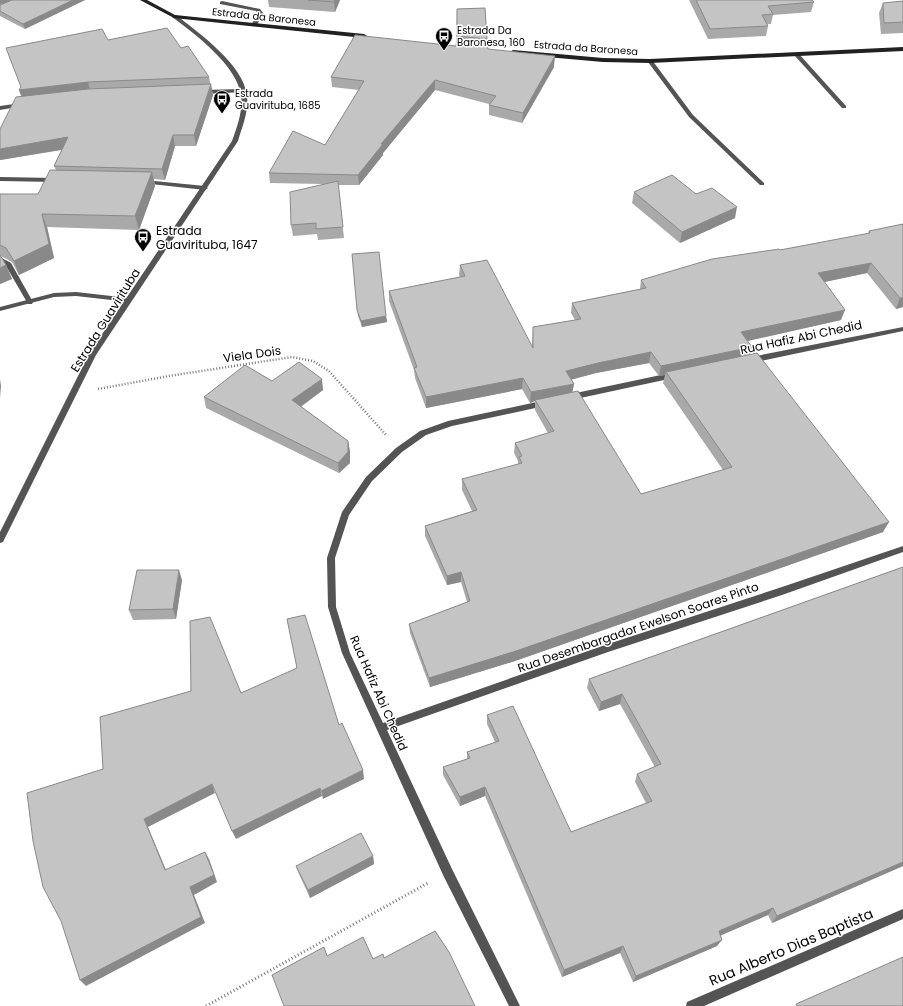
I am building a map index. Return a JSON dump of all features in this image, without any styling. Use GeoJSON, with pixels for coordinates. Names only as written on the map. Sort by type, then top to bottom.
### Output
{"type":"FeatureCollection","features":[{"type":"Feature","properties":{"kind":"main road"},"geometry":{"type":"LineString","coordinates":[[143,0],[174,16]]}},
{"type":"Feature","properties":{"kind":"main road","name":"Estrada da Baronesa"},"geometry":{"type":"LineString","coordinates":[[174,16],[370,37]]}},
{"type":"Feature","properties":{"kind":"main road","name":"Estrada da Baronesa"},"geometry":{"type":"LineString","coordinates":[[507,51],[604,60],[650,61],[797,55],[903,48]]}},
{"type":"Feature","properties":{"kind":"street"},"geometry":{"type":"LineString","coordinates":[[222,3],[258,10],[261,14],[254,25]]}},
{"type":"Feature","properties":{"kind":"street"},"geometry":{"type":"LineString","coordinates":[[174,16],[203,38],[223,58],[243,91],[198,92]]}},
{"type":"Feature","properties":{"kind":"street"},"geometry":{"type":"LineString","coordinates":[[797,55],[844,106]]}},
{"type":"Feature","properties":{"kind":"street"},"geometry":{"type":"LineString","coordinates":[[650,61],[691,116],[762,184]]}},
{"type":"Feature","properties":{"kind":"street","name":"Estrada Guavirituba"},"geometry":{"type":"LineString","coordinates":[[0,540],[93,354],[235,142],[243,116],[243,91]]}},
{"type":"Feature","properties":{"kind":"street"},"geometry":{"type":"LineString","coordinates":[[0,108],[30,104]]}},
{"type":"Feature","properties":{"kind":"street"},"geometry":{"type":"LineString","coordinates":[[0,179],[62,180]]}},
{"type":"Feature","properties":{"kind":"street"},"geometry":{"type":"LineString","coordinates":[[139,182],[205,188]]}},
{"type":"Feature","properties":{"kind":"street"},"geometry":{"type":"LineString","coordinates":[[0,259],[9,265],[30,302]]}},
{"type":"Feature","properties":{"kind":"street"},"geometry":{"type":"LineString","coordinates":[[0,309],[54,295],[76,294],[129,300]]}},
{"type":"Feature","properties":{"kind":"street","name":"Rua Hafiz Abi Chedid"},"geometry":{"type":"LineString","coordinates":[[741,362],[903,328]]}},
{"type":"Feature","properties":{"kind":"street","name":"Rua Hafiz Abi Chedid"},"geometry":{"type":"LineString","coordinates":[[516,1006],[448,873],[346,653],[332,607],[331,558],[345,514],[369,479],[399,450],[423,433],[451,423],[687,373]]}},
{"type":"Feature","properties":{"kind":"street","name":"Rua Desembargador Ewelson Soares Pinto"},"geometry":{"type":"LineString","coordinates":[[381,728],[600,651],[782,592],[903,548]]}},
{"type":"Feature","properties":{"kind":"street","name":"Rua Alberto Dias Baptista"},"geometry":{"type":"LineString","coordinates":[[690,1006],[903,914]]}},
{"type":"Feature","properties":{"kind":"path","name":"Viela Dois"},"geometry":{"type":"LineString","coordinates":[[72,394],[168,376],[292,357],[313,361],[330,371],[399,450]]}},
{"type":"Feature","properties":{"kind":"path"},"geometry":{"type":"LineString","coordinates":[[206,1006],[409,892],[448,873]]}},
{"type":"Feature","properties":{"kind":"building"},"geometry":{"type":"Polygon","coordinates":[[[12,0],[73,0],[23,24],[0,11],[0,5],[12,0]]]}},
{"type":"Feature","properties":{"kind":"building"},"geometry":{"type":"Polygon","coordinates":[[[308,0],[335,0],[334,2],[308,0]]]}},
{"type":"Feature","properties":{"kind":"building"},"geometry":{"type":"Polygon","coordinates":[[[696,0],[812,0],[814,2],[768,6],[773,14],[762,15],[768,26],[710,29],[696,0]]]}},
{"type":"Feature","properties":{"kind":"building"},"geometry":{"type":"Polygon","coordinates":[[[903,1],[903,22],[884,23],[883,3],[903,1]]]}},
{"type":"Feature","properties":{"kind":"building"},"geometry":{"type":"Polygon","coordinates":[[[485,8],[487,39],[457,36],[457,9],[485,8]]]}},
{"type":"Feature","properties":{"kind":"building"},"geometry":{"type":"Polygon","coordinates":[[[167,28],[181,48],[188,46],[209,77],[88,82],[19,90],[21,87],[6,48],[102,29],[108,40],[167,28]]]}},
{"type":"Feature","properties":{"kind":"building"},"geometry":{"type":"Polygon","coordinates":[[[355,35],[456,46],[457,38],[487,41],[488,49],[555,56],[523,113],[489,105],[496,96],[435,80],[381,144],[383,144],[358,175],[269,173],[293,131],[325,145],[364,81],[331,77],[355,35]]]}},
{"type":"Feature","properties":{"kind":"building"},"geometry":{"type":"Polygon","coordinates":[[[211,84],[194,135],[173,135],[162,169],[54,166],[68,137],[0,149],[0,129],[16,97],[88,89],[211,84]]]}},
{"type":"Feature","properties":{"kind":"building"},"geometry":{"type":"Polygon","coordinates":[[[50,170],[152,172],[135,216],[42,214],[49,244],[14,261],[6,248],[0,245],[0,194],[38,194],[50,170]]]}},
{"type":"Feature","properties":{"kind":"building"},"geometry":{"type":"Polygon","coordinates":[[[672,175],[696,194],[712,188],[737,207],[682,232],[634,192],[672,175]]]}},
{"type":"Feature","properties":{"kind":"building"},"geometry":{"type":"Polygon","coordinates":[[[338,181],[343,227],[316,229],[316,223],[291,225],[290,192],[338,181]]]}},
{"type":"Feature","properties":{"kind":"building"},"geometry":{"type":"Polygon","coordinates":[[[903,224],[903,298],[900,298],[871,263],[818,273],[845,310],[741,332],[752,347],[661,366],[651,352],[566,371],[574,384],[531,392],[523,378],[426,397],[414,368],[417,367],[389,291],[465,276],[460,265],[487,260],[533,348],[533,327],[581,319],[572,303],[646,288],[641,280],[712,259],[780,250],[870,233],[869,231],[903,224]]]}},
{"type":"Feature","properties":{"kind":"building"},"geometry":{"type":"Polygon","coordinates":[[[379,252],[386,316],[361,321],[357,310],[352,254],[379,252]]]}},
{"type":"Feature","properties":{"kind":"building"},"geometry":{"type":"Polygon","coordinates":[[[0,255],[6,265],[0,268],[0,255]]]}},
{"type":"Feature","properties":{"kind":"building"},"geometry":{"type":"Polygon","coordinates":[[[757,353],[889,522],[516,651],[429,678],[409,624],[470,601],[461,572],[447,576],[425,526],[477,510],[462,479],[522,463],[519,457],[522,456],[515,443],[554,431],[535,400],[578,391],[641,494],[732,467],[666,372],[757,353]]]}},
{"type":"Feature","properties":{"kind":"building"},"geometry":{"type":"Polygon","coordinates":[[[299,362],[322,379],[292,400],[348,441],[348,452],[338,463],[204,397],[245,365],[272,381],[299,362]]]}},
{"type":"Feature","properties":{"kind":"building"},"geometry":{"type":"Polygon","coordinates":[[[903,567],[903,862],[777,916],[773,908],[719,931],[722,940],[636,976],[623,946],[564,970],[485,787],[460,797],[443,767],[470,758],[467,752],[499,741],[487,715],[513,706],[571,832],[652,801],[637,774],[661,764],[622,694],[601,702],[589,679],[903,567]]]}},
{"type":"Feature","properties":{"kind":"building"},"geometry":{"type":"Polygon","coordinates":[[[137,570],[179,570],[173,609],[129,610],[137,570]]]}},
{"type":"Feature","properties":{"kind":"building"},"geometry":{"type":"Polygon","coordinates":[[[305,615],[339,725],[342,723],[363,770],[321,791],[320,788],[232,831],[212,784],[144,819],[165,870],[205,852],[214,875],[190,887],[201,917],[80,980],[61,921],[43,887],[33,841],[27,793],[103,769],[100,717],[191,691],[190,621],[210,617],[241,693],[297,668],[287,619],[305,615]]]}},
{"type":"Feature","properties":{"kind":"building"},"geometry":{"type":"Polygon","coordinates":[[[361,833],[373,856],[308,890],[296,866],[361,833]]]}},
{"type":"Feature","properties":{"kind":"building"},"geometry":{"type":"Polygon","coordinates":[[[435,931],[449,952],[475,1006],[284,1006],[272,975],[324,947],[327,956],[363,937],[373,959],[383,954],[384,958],[435,931]]]}},
{"type":"Feature","properties":{"kind":"building"},"geometry":{"type":"Polygon","coordinates":[[[903,957],[903,1006],[797,1006],[796,1004],[903,957]]]}},
{"type":"Feature","properties":{"kind":"place","name":"Estrada Da Baronesa, 160"},"geometry":{"type":"Point","coordinates":[444,51]}},
{"type":"Feature","properties":{"kind":"place","name":"Estrada Guavirituba, 1685"},"geometry":{"type":"Point","coordinates":[222,114]}},
{"type":"Feature","properties":{"kind":"place","name":"Estrada Guavirituba, 1647"},"geometry":{"type":"Point","coordinates":[143,252]}}]}
